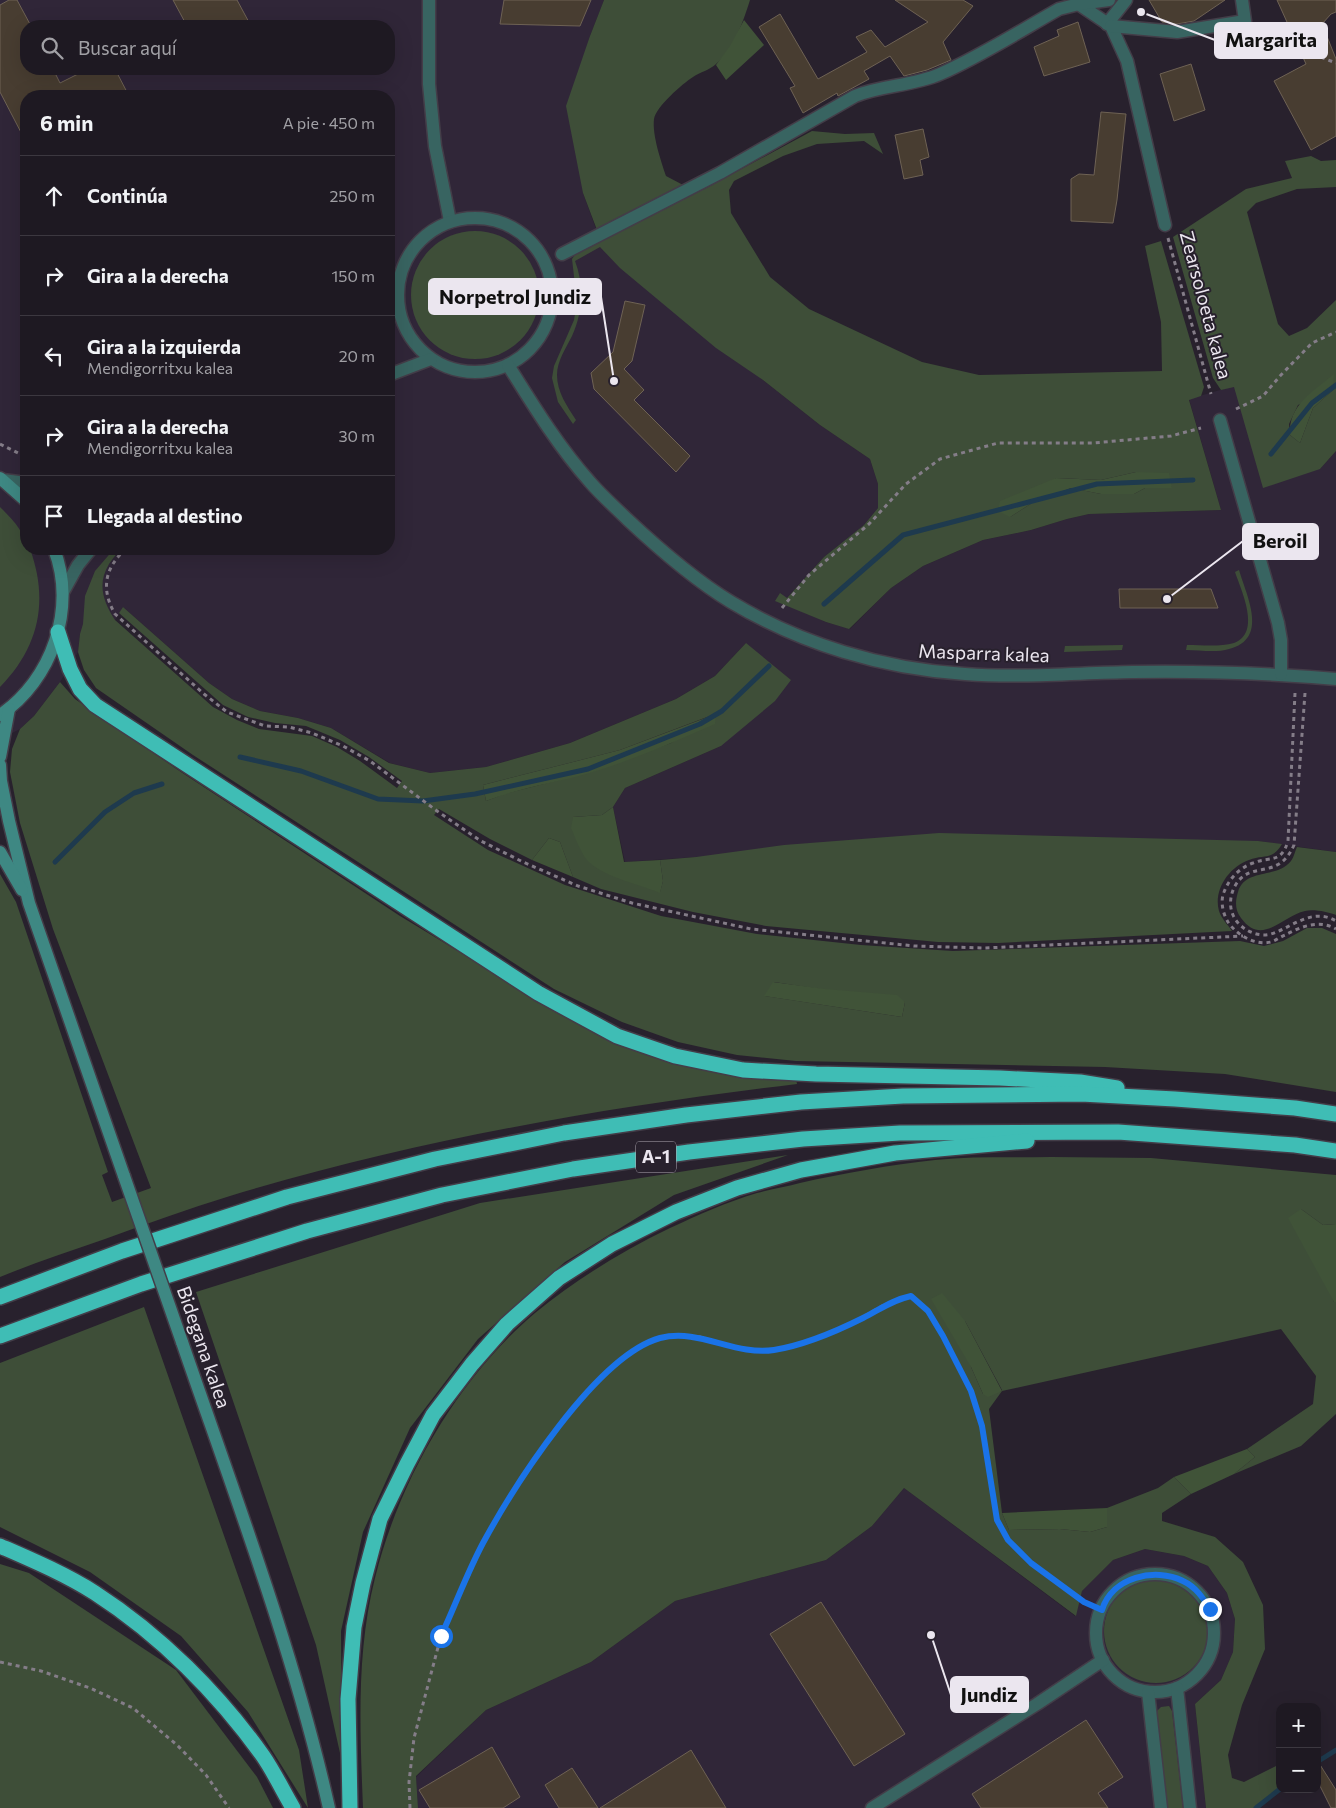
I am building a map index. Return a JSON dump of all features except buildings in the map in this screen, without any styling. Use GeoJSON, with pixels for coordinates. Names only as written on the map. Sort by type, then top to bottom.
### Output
{"type":"FeatureCollection","features":[{"type":"Feature","properties":{"kind":"highway"},"geometry":{"type":"LineString","coordinates":[[58,632],[70,669],[80,689],[96,705],[538,993],[617,1036],[675,1056],[743,1070],[1080,1082],[1175,1098]]}},
{"type":"Feature","properties":{"kind":"highway","name":"A-1"},"geometry":{"type":"LineString","coordinates":[[0,1297],[122,1251],[287,1197],[434,1159],[564,1133],[686,1114],[801,1102],[903,1096],[1081,1094],[1175,1098],[1295,1108],[1336,1114]]}},
{"type":"Feature","properties":{"kind":"highway"},"geometry":{"type":"LineString","coordinates":[[350,1808],[348,1699],[354,1627],[363,1583],[380,1519],[433,1415],[472,1364],[507,1324],[559,1278],[612,1244],[676,1212],[737,1188],[800,1170],[895,1153],[1118,1132]]}},
{"type":"Feature","properties":{"kind":"highway","name":"A-1"},"geometry":{"type":"LineString","coordinates":[[0,1336],[141,1284],[307,1231],[442,1196],[573,1169],[689,1152],[803,1139],[900,1133],[1118,1132],[1336,1151]]}},
{"type":"Feature","properties":{"kind":"highway"},"geometry":{"type":"LineString","coordinates":[[0,1546],[50,1568],[95,1593],[140,1626],[177,1658],[223,1705],[263,1756],[293,1808]]}},
{"type":"Feature","properties":{"kind":"street"},"geometry":{"type":"LineString","coordinates":[[429,0],[429,84],[434,146],[450,221]]}},
{"type":"Feature","properties":{"kind":"street"},"geometry":{"type":"LineString","coordinates":[[1066,0],[1079,4],[1109,25],[1127,61],[1165,225]]}},
{"type":"Feature","properties":{"kind":"street"},"geometry":{"type":"LineString","coordinates":[[562,254],[720,173],[855,96],[869,90],[900,86],[939,75],[1058,9],[1109,0]]}},
{"type":"Feature","properties":{"kind":"street"},"geometry":{"type":"LineString","coordinates":[[1109,25],[1126,0]]}},
{"type":"Feature","properties":{"kind":"street"},"geometry":{"type":"LineString","coordinates":[[1109,25],[1177,32],[1245,20],[1242,0]]}},
{"type":"Feature","properties":{"kind":"street"},"geometry":{"type":"LineString","coordinates":[[395,291],[407,257],[418,242],[432,229],[450,221],[473,217],[496,220],[517,230],[535,245],[547,266],[552,288],[551,312],[542,334],[527,352],[508,365],[489,371],[469,372],[449,368],[431,359],[417,347],[406,331],[395,302]]}},
{"type":"Feature","properties":{"kind":"street"},"geometry":{"type":"LineString","coordinates":[[395,373],[431,359]]}},
{"type":"Feature","properties":{"kind":"street","name":"Masparra kalea"},"geometry":{"type":"LineString","coordinates":[[508,365],[549,430],[590,483],[657,547],[696,578],[731,602],[808,640],[848,654],[905,668],[962,674],[1005,676],[1131,672],[1281,674],[1336,679]]}},
{"type":"Feature","properties":{"kind":"street"},"geometry":{"type":"LineString","coordinates":[[1220,420],[1278,623],[1281,640],[1281,674]]}},
{"type":"Feature","properties":{"kind":"street"},"geometry":{"type":"LineString","coordinates":[[1,479],[20,482]]}},
{"type":"Feature","properties":{"kind":"street"},"geometry":{"type":"LineString","coordinates":[[1,479],[20,496]]}},
{"type":"Feature","properties":{"kind":"street"},"geometry":{"type":"LineString","coordinates":[[0,757],[4,712],[31,687],[44,668],[58,632],[63,592],[56,555]]}},
{"type":"Feature","properties":{"kind":"street"},"geometry":{"type":"LineString","coordinates":[[63,592],[78,565],[86,555]]}},
{"type":"Feature","properties":{"kind":"street","name":"Bidegana kalea"},"geometry":{"type":"LineString","coordinates":[[0,765],[1,781],[9,821],[29,903],[182,1342],[298,1686],[330,1808]]}},
{"type":"Feature","properties":{"kind":"street","name":"Bidegana kalea"},"geometry":{"type":"LineString","coordinates":[[0,852],[29,903]]}},
{"type":"Feature","properties":{"kind":"street"},"geometry":{"type":"LineString","coordinates":[[1148,1574],[1167,1575],[1185,1582],[1199,1593],[1210,1609],[1214,1628],[1213,1647],[1206,1664],[1193,1678],[1177,1688],[1163,1692],[1148,1692],[1122,1682],[1103,1660],[1097,1642],[1097,1623],[1102,1610],[1114,1590],[1130,1579],[1148,1574]]}},
{"type":"Feature","properties":{"kind":"street"},"geometry":{"type":"LineString","coordinates":[[872,1808],[1103,1660]]}},
{"type":"Feature","properties":{"kind":"street"},"geometry":{"type":"LineString","coordinates":[[1177,1688],[1190,1808]]}},
{"type":"Feature","properties":{"kind":"street"},"geometry":{"type":"LineString","coordinates":[[1148,1692],[1161,1808]]}},
{"type":"Feature","properties":{"kind":"path"},"geometry":{"type":"LineString","coordinates":[[1245,20],[1263,35],[1336,63]]}},
{"type":"Feature","properties":{"kind":"path","name":"Zearsoloeta kalea"},"geometry":{"type":"LineString","coordinates":[[1165,225],[1211,394]]}},
{"type":"Feature","properties":{"kind":"path"},"geometry":{"type":"LineString","coordinates":[[1236,409],[1263,396],[1312,343],[1336,332]]}},
{"type":"Feature","properties":{"kind":"path"},"geometry":{"type":"LineString","coordinates":[[782,608],[809,576],[869,524],[906,484],[940,459],[998,443],[1092,443],[1170,436],[1201,428]]}},
{"type":"Feature","properties":{"kind":"path"},"geometry":{"type":"LineString","coordinates":[[0,444],[20,454]]}},
{"type":"Feature","properties":{"kind":"path"},"geometry":{"type":"LineString","coordinates":[[120,555],[114,562],[106,586],[108,601],[116,614],[204,694],[227,712],[265,726],[290,727],[312,732],[343,746],[370,761],[400,785],[481,841],[578,886],[632,903],[751,929],[914,946],[984,948],[1243,936]]}},
{"type":"Feature","properties":{"kind":"path"},"geometry":{"type":"LineString","coordinates":[[1295,693],[1288,841],[1285,851],[1277,859],[1253,863],[1239,869],[1228,882],[1222,895],[1222,909],[1226,919],[1236,932],[1258,942],[1271,942],[1301,927],[1311,925],[1323,925],[1336,929]]}},
{"type":"Feature","properties":{"kind":"path"},"geometry":{"type":"LineString","coordinates":[[1305,693],[1294,845],[1289,856],[1281,864],[1272,868],[1254,871],[1238,881],[1232,890],[1230,899],[1231,910],[1234,918],[1241,926],[1250,932],[1259,934],[1270,934],[1295,921],[1308,917],[1319,916],[1336,922]]}},
{"type":"Feature","properties":{"kind":"path"},"geometry":{"type":"LineString","coordinates":[[410,1808],[409,1782],[414,1738],[441,1636],[482,1544],[523,1475],[579,1401],[603,1376],[634,1349],[658,1339],[678,1335],[700,1337],[740,1349],[773,1350],[796,1345],[842,1328],[886,1304],[911,1296],[928,1311],[971,1391],[982,1426],[997,1520],[1008,1540],[1031,1563],[1084,1602],[1102,1610]]}},
{"type":"Feature","properties":{"kind":"path"},"geometry":{"type":"LineString","coordinates":[[0,1662],[41,1671],[90,1688],[132,1708],[177,1745],[200,1769],[229,1808]]}},
{"type":"Feature","properties":{"kind":"shaded area"},"geometry":{"type":"Polygon","coordinates":[[[0,0],[604,0],[590,36],[583,193],[600,240],[763,380],[820,425],[870,459],[878,484],[878,508],[864,525],[824,557],[787,598],[776,600],[826,622],[850,629],[891,588],[923,566],[983,540],[1031,530],[1089,514],[1221,510],[1189,399],[1234,386],[1320,469],[1336,451],[1336,852],[1258,841],[696,857],[625,862],[613,807],[625,788],[721,746],[746,643],[715,676],[676,699],[570,743],[486,767],[430,773],[390,763],[331,728],[298,718],[260,711],[232,699],[209,683],[123,607],[112,625],[80,634],[78,652],[60,682],[34,716],[20,729],[0,739],[0,0]]]}},
{"type":"Feature","properties":{"kind":"shaded area"},"geometry":{"type":"Polygon","coordinates":[[[904,1488],[1075,1616],[1082,1591],[1113,1560],[1145,1549],[1184,1556],[1208,1566],[1227,1593],[1235,1619],[1233,1652],[1221,1680],[1195,1704],[1206,1808],[418,1808],[416,1777],[486,1710],[591,1662],[675,1601],[826,1560],[872,1526],[904,1488]]]}},
{"type":"Feature","properties":{"kind":"green space"},"geometry":{"type":"Polygon","coordinates":[[[604,0],[750,0],[737,35],[728,51],[714,66],[693,77],[676,90],[659,108],[654,119],[659,156],[666,176],[685,186],[597,230],[583,193],[566,106],[604,0]]]}},
{"type":"Feature","properties":{"kind":"green space"},"geometry":{"type":"Polygon","coordinates":[[[744,20],[764,45],[726,80],[716,65],[730,46],[744,20]]]}},
{"type":"Feature","properties":{"kind":"green space"},"geometry":{"type":"Polygon","coordinates":[[[812,131],[845,134],[874,133],[883,154],[864,141],[817,144],[783,156],[734,181],[729,190],[731,213],[770,277],[809,309],[922,362],[979,375],[1162,371],[1161,322],[1145,246],[1161,241],[1204,387],[1201,396],[1189,400],[1221,510],[1089,514],[1031,530],[983,540],[923,566],[891,588],[849,629],[826,622],[775,601],[780,593],[787,598],[824,557],[864,525],[878,508],[878,484],[870,459],[820,425],[763,380],[716,348],[620,268],[600,247],[575,261],[580,279],[580,308],[576,327],[557,370],[557,381],[561,393],[576,420],[573,424],[558,402],[552,378],[554,366],[574,320],[577,302],[572,259],[577,252],[706,188],[812,131]],[[1136,472],[1101,480],[1056,478],[1010,517],[1032,503],[1072,488],[1101,494],[1134,494],[1145,488],[1172,487],[1136,472]]]}},
{"type":"Feature","properties":{"kind":"green space"},"geometry":{"type":"Polygon","coordinates":[[[1311,156],[1321,161],[1336,160],[1336,187],[1297,189],[1256,203],[1247,212],[1278,324],[1289,336],[1307,328],[1336,300],[1336,451],[1320,469],[1263,488],[1234,387],[1221,390],[1213,378],[1173,237],[1246,189],[1292,178],[1285,161],[1311,156]],[[1333,390],[1298,405],[1289,424],[1290,435],[1300,443],[1313,408],[1333,390]]]}},
{"type":"Feature","properties":{"kind":"green space"},"geometry":{"type":"Polygon","coordinates":[[[475,231],[499,236],[511,242],[520,250],[528,259],[534,271],[539,295],[534,319],[528,331],[520,340],[511,348],[499,354],[475,359],[451,354],[439,348],[430,340],[422,331],[416,319],[411,295],[416,271],[422,259],[430,250],[439,242],[451,236],[475,231]]]}},
{"type":"Feature","properties":{"kind":"green space"},"geometry":{"type":"Polygon","coordinates":[[[1334,374],[1333,390],[1313,408],[1300,443],[1290,435],[1293,415],[1310,393],[1334,374]]]}},
{"type":"Feature","properties":{"kind":"green space"},"geometry":{"type":"Polygon","coordinates":[[[1136,472],[1169,473],[1172,488],[1145,488],[1134,494],[1101,494],[1071,488],[1032,503],[1010,517],[998,511],[1000,501],[1056,478],[1101,480],[1136,472]]]}},
{"type":"Feature","properties":{"kind":"green space"},"geometry":{"type":"Polygon","coordinates":[[[0,507],[20,530],[20,555],[32,555],[39,587],[39,605],[37,623],[24,656],[0,687],[0,507]]]}},
{"type":"Feature","properties":{"kind":"green space"},"geometry":{"type":"Polygon","coordinates":[[[109,555],[115,555],[105,571],[102,585],[105,599],[115,620],[213,707],[259,729],[312,736],[337,747],[397,788],[402,781],[369,757],[340,740],[306,726],[275,723],[248,717],[223,705],[119,613],[123,607],[209,683],[232,699],[260,711],[298,718],[331,728],[389,763],[430,773],[486,767],[570,743],[676,699],[715,676],[746,643],[791,680],[775,701],[721,746],[625,788],[613,807],[602,815],[573,817],[641,885],[660,892],[663,881],[660,860],[784,845],[939,833],[1258,841],[1282,844],[1271,855],[1254,858],[1242,863],[1224,880],[1218,895],[1219,911],[1232,931],[998,943],[938,942],[766,926],[693,912],[601,889],[573,877],[560,842],[549,838],[532,860],[490,839],[439,809],[434,815],[488,850],[565,885],[661,916],[757,934],[861,945],[953,951],[1240,941],[1264,946],[1283,941],[1307,928],[1322,928],[1336,934],[1336,1092],[1225,1074],[1105,1067],[796,1061],[737,1055],[678,1042],[622,1022],[554,989],[193,755],[96,688],[84,670],[78,652],[85,596],[95,571],[109,555]],[[715,714],[620,750],[483,785],[486,801],[504,794],[591,772],[671,743],[715,714]],[[774,982],[765,996],[902,1017],[905,1002],[774,982]]]}},
{"type":"Feature","properties":{"kind":"green space"},"geometry":{"type":"Polygon","coordinates":[[[1239,570],[1252,616],[1252,627],[1249,636],[1241,644],[1229,649],[1213,651],[1186,650],[1187,645],[1223,645],[1234,643],[1242,638],[1247,630],[1248,621],[1245,600],[1235,572],[1239,570]]]}},
{"type":"Feature","properties":{"kind":"green space"},"geometry":{"type":"Polygon","coordinates":[[[1123,645],[1122,650],[1064,652],[1065,646],[1123,645]]]}},
{"type":"Feature","properties":{"kind":"green space"},"geometry":{"type":"Polygon","coordinates":[[[60,682],[75,699],[181,772],[400,916],[552,1008],[599,1034],[796,1079],[797,1084],[653,1103],[582,1115],[440,1142],[370,1158],[214,1201],[0,1277],[0,874],[16,902],[108,1172],[102,1175],[112,1202],[151,1188],[53,929],[20,823],[10,772],[12,749],[20,729],[34,716],[60,682]]]}},
{"type":"Feature","properties":{"kind":"green space"},"geometry":{"type":"Polygon","coordinates":[[[716,714],[715,724],[638,757],[590,773],[524,789],[486,801],[483,785],[620,750],[716,714]]]}},
{"type":"Feature","properties":{"kind":"green space"},"geometry":{"type":"Polygon","coordinates":[[[613,807],[624,862],[660,860],[663,881],[660,893],[596,868],[586,859],[581,851],[571,828],[573,817],[602,815],[613,807]]]}},
{"type":"Feature","properties":{"kind":"green space"},"geometry":{"type":"Polygon","coordinates":[[[549,838],[560,842],[573,877],[532,860],[549,838]]]}},
{"type":"Feature","properties":{"kind":"green space"},"geometry":{"type":"Polygon","coordinates":[[[1297,847],[1336,852],[1336,915],[1309,910],[1264,930],[1257,930],[1249,926],[1241,918],[1237,909],[1237,896],[1242,885],[1254,876],[1285,867],[1291,861],[1297,847]]]}},
{"type":"Feature","properties":{"kind":"green space"},"geometry":{"type":"Polygon","coordinates":[[[773,982],[825,989],[897,995],[905,1002],[902,1017],[764,996],[773,982]]]}},
{"type":"Feature","properties":{"kind":"green space"},"geometry":{"type":"Polygon","coordinates":[[[788,1155],[674,1195],[565,1262],[478,1339],[410,1428],[363,1532],[341,1631],[342,1762],[316,1645],[196,1292],[480,1203],[788,1155]]]}},
{"type":"Feature","properties":{"kind":"green space"},"geometry":{"type":"Polygon","coordinates":[[[964,1158],[1151,1158],[1336,1175],[1336,1224],[1323,1225],[1301,1209],[1334,1302],[1336,1302],[1336,1414],[1301,1446],[1234,1474],[1255,1457],[1247,1449],[1313,1404],[1316,1376],[1281,1329],[1002,1391],[989,1409],[1002,1513],[1009,1530],[1060,1529],[1090,1532],[1107,1527],[1107,1508],[1158,1488],[1174,1477],[1191,1494],[1162,1513],[1162,1521],[1215,1537],[1243,1562],[1263,1605],[1265,1649],[1242,1705],[1228,1755],[1232,1778],[1244,1782],[1276,1766],[1276,1791],[1257,1808],[1206,1808],[1195,1704],[1221,1680],[1233,1652],[1235,1619],[1227,1593],[1208,1566],[1184,1556],[1145,1549],[1113,1560],[1082,1591],[1076,1616],[904,1488],[872,1526],[826,1560],[675,1601],[591,1662],[486,1710],[416,1776],[418,1808],[363,1808],[360,1721],[362,1663],[369,1606],[386,1541],[399,1504],[435,1433],[481,1368],[507,1339],[535,1313],[584,1277],[617,1256],[670,1228],[713,1209],[762,1192],[817,1179],[901,1164],[964,1158]],[[965,1321],[971,1367],[983,1394],[1002,1390],[965,1321]]]}},
{"type":"Feature","properties":{"kind":"green space"},"geometry":{"type":"Polygon","coordinates":[[[1301,1209],[1323,1225],[1336,1224],[1336,1302],[1334,1302],[1288,1218],[1301,1209]]]}},
{"type":"Feature","properties":{"kind":"green space"},"geometry":{"type":"Polygon","coordinates":[[[942,1293],[965,1321],[1002,1391],[988,1397],[983,1394],[971,1367],[931,1299],[942,1293]]]}},
{"type":"Feature","properties":{"kind":"green space"},"geometry":{"type":"Polygon","coordinates":[[[144,1307],[299,1750],[308,1808],[248,1712],[181,1636],[90,1572],[0,1527],[0,1363],[144,1307]]]}},
{"type":"Feature","properties":{"kind":"green space"},"geometry":{"type":"Polygon","coordinates":[[[1247,1449],[1255,1457],[1234,1474],[1191,1494],[1174,1477],[1247,1449]]]}},
{"type":"Feature","properties":{"kind":"green space"},"geometry":{"type":"Polygon","coordinates":[[[1107,1508],[1107,1527],[1090,1532],[1060,1529],[1009,1530],[1002,1513],[1107,1508]]]}},
{"type":"Feature","properties":{"kind":"green space"},"geometry":{"type":"Polygon","coordinates":[[[0,1564],[29,1573],[176,1670],[257,1777],[273,1808],[0,1808],[0,1564]]]}},
{"type":"Feature","properties":{"kind":"green space"},"geometry":{"type":"Polygon","coordinates":[[[1156,1579],[1176,1583],[1185,1587],[1193,1594],[1200,1602],[1204,1611],[1208,1631],[1204,1651],[1200,1660],[1193,1668],[1185,1675],[1176,1679],[1156,1683],[1136,1679],[1127,1675],[1119,1668],[1112,1660],[1108,1651],[1104,1631],[1108,1611],[1112,1602],[1119,1594],[1127,1587],[1136,1583],[1156,1579]]]}},
{"type":"Feature","properties":{"kind":"green space"},"geometry":{"type":"Polygon","coordinates":[[[1169,1706],[1172,1711],[1183,1808],[1167,1808],[1157,1711],[1161,1707],[1169,1706]]]}},
{"type":"Feature","properties":{"kind":"waterway"},"geometry":{"type":"LineString","coordinates":[[1271,454],[1312,403],[1336,385]]}},
{"type":"Feature","properties":{"kind":"waterway"},"geometry":{"type":"LineString","coordinates":[[824,604],[903,535],[1097,484],[1193,480]]}},
{"type":"Feature","properties":{"kind":"waterway"},"geometry":{"type":"LineString","coordinates":[[240,757],[301,771],[378,799],[423,801],[475,794],[588,769],[700,724],[722,711],[769,666]]}},
{"type":"Feature","properties":{"kind":"waterway"},"geometry":{"type":"LineString","coordinates":[[55,862],[105,812],[134,793],[162,784]]}},
{"type":"Feature","properties":{"kind":"waterway"},"geometry":{"type":"LineString","coordinates":[[1321,1759],[1336,1750]]}},
{"type":"Feature","properties":{"kind":"waterway"},"geometry":{"type":"LineString","coordinates":[[1256,1808],[1276,1792]]}},
{"type":"Feature","properties":{"kind":"place","name":"Margarita"},"geometry":{"type":"Point","coordinates":[1141,12]}},
{"type":"Feature","properties":{"kind":"place","name":"Norpetrol Jundiz"},"geometry":{"type":"Point","coordinates":[614,381]}},
{"type":"Feature","properties":{"kind":"place","name":"Beroil"},"geometry":{"type":"Point","coordinates":[1167,599]}},
{"type":"Feature","properties":{"kind":"place","name":"Jundiz"},"geometry":{"type":"Point","coordinates":[931,1635]}},
{"type":"Feature","properties":{"kind":"route"},"geometry":{"type":"LineString","coordinates":[[441,1636],[482,1544],[523,1475],[579,1401],[603,1376],[634,1349],[658,1339],[678,1335],[700,1337],[740,1349],[773,1350],[796,1345],[842,1328],[886,1304],[911,1296],[928,1311],[971,1391],[982,1426],[997,1520],[1008,1540],[1031,1563],[1084,1602],[1102,1610],[1103,1605],[1114,1590],[1130,1579],[1148,1574],[1167,1575],[1185,1582],[1199,1593],[1210,1609]]}}]}
